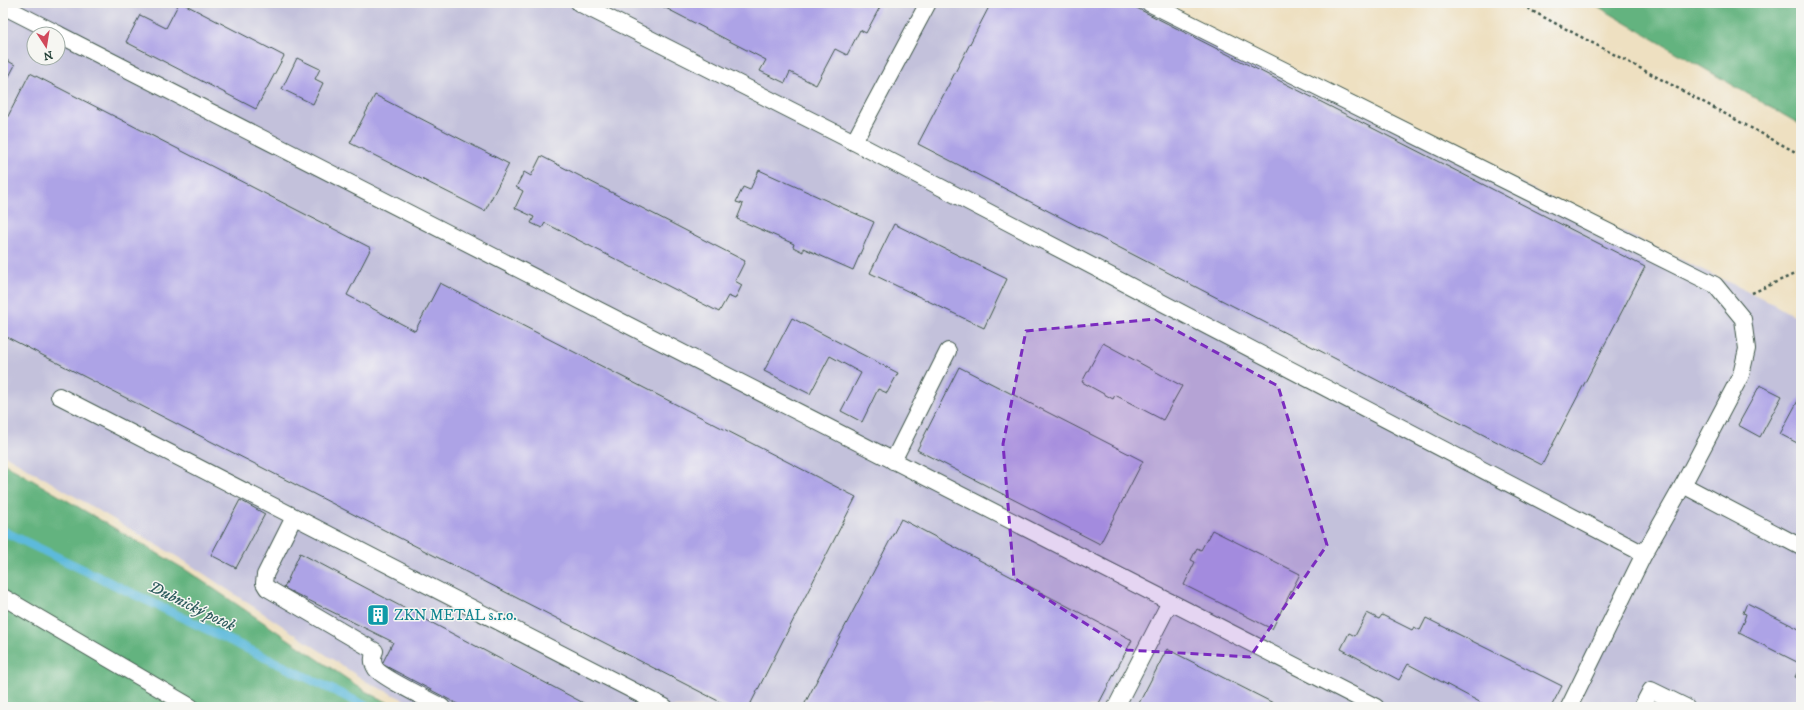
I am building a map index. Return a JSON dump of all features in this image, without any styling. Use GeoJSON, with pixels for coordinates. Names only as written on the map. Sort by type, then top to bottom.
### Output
{"type":"FeatureCollection","features":[{"type":"Feature","properties":{"kind":"lane"},"geometry":{"type":"LineString","coordinates":[[579,3],[854,142],[1644,554]]}},
{"type":"Feature","properties":{"kind":"lane"},"geometry":{"type":"LineString","coordinates":[[854,142],[928,3]]}},
{"type":"Feature","properties":{"kind":"lane"},"geometry":{"type":"LineString","coordinates":[[1149,3],[1716,284],[1743,319],[1747,349],[1741,375],[1683,485],[1644,554],[1569,707]]}},
{"type":"Feature","properties":{"kind":"lane"},"geometry":{"type":"LineString","coordinates":[[3,6],[42,26]]}},
{"type":"Feature","properties":{"kind":"lane"},"geometry":{"type":"LineString","coordinates":[[66,38],[1376,707]]}},
{"type":"Feature","properties":{"kind":"lane"},"geometry":{"type":"LineString","coordinates":[[893,461],[948,351]]}},
{"type":"Feature","properties":{"kind":"lane"},"geometry":{"type":"LineString","coordinates":[[59,396],[665,707]]}},
{"type":"Feature","properties":{"kind":"lane"},"geometry":{"type":"LineString","coordinates":[[1683,485],[1801,547]]}},
{"type":"Feature","properties":{"kind":"lane"},"geometry":{"type":"LineString","coordinates":[[294,517],[265,574],[264,583],[267,588],[375,651],[373,663],[381,674],[442,707]]}},
{"type":"Feature","properties":{"kind":"lane"},"geometry":{"type":"LineString","coordinates":[[3,597],[191,707]]}},
{"type":"Feature","properties":{"kind":"lane"},"geometry":{"type":"LineString","coordinates":[[1116,707],[1170,602]]}},
{"type":"Feature","properties":{"kind":"lane"},"geometry":{"type":"LineString","coordinates":[[1642,707],[1651,690],[1686,707]]}},
{"type":"Feature","properties":{"kind":"path"},"geometry":{"type":"LineString","coordinates":[[1517,3],[1801,155]]}},
{"type":"Feature","properties":{"kind":"path"},"geometry":{"type":"LineString","coordinates":[[1731,302],[1801,271]]}},
{"type":"Feature","properties":{"kind":"highlighted area"},"geometry":{"type":"Polygon","coordinates":[[[1155,319],[1278,386],[1327,545],[1250,657],[1127,650],[1014,578],[1003,444],[1026,331],[1155,319]]]}},
{"type":"Feature","properties":{"kind":"shaded area"},"geometry":{"type":"Polygon","coordinates":[[[3,3],[1140,3],[1766,300],[1801,320],[1801,707],[419,707],[367,682],[186,562],[3,454],[3,3]]]}},
{"type":"Feature","properties":{"kind":"green space"},"geometry":{"type":"Polygon","coordinates":[[[1592,3],[1801,3],[1801,125],[1592,3]]]}},
{"type":"Feature","properties":{"kind":"green space"},"geometry":{"type":"Polygon","coordinates":[[[3,463],[186,570],[365,691],[397,707],[3,707],[3,463]]]}},
{"type":"Feature","properties":{"kind":"building"},"geometry":{"type":"Polygon","coordinates":[[[179,3],[182,3],[284,56],[256,109],[126,42],[140,15],[166,28],[179,3]]]}},
{"type":"Feature","properties":{"kind":"building"},"geometry":{"type":"Polygon","coordinates":[[[656,3],[882,3],[866,33],[860,30],[847,55],[835,49],[816,85],[790,72],[785,83],[760,71],[766,60],[656,3]]]}},
{"type":"Feature","properties":{"kind":"building"},"geometry":{"type":"Polygon","coordinates":[[[991,3],[1127,3],[1645,267],[1542,465],[918,144],[991,3]]]}},
{"type":"Feature","properties":{"kind":"building"},"geometry":{"type":"Polygon","coordinates":[[[3,58],[15,65],[3,88],[3,58]]]}},
{"type":"Feature","properties":{"kind":"building"},"geometry":{"type":"Polygon","coordinates":[[[297,58],[320,69],[315,79],[323,83],[313,104],[282,89],[297,58]]]}},
{"type":"Feature","properties":{"kind":"building"},"geometry":{"type":"Polygon","coordinates":[[[30,73],[371,248],[347,295],[415,331],[440,283],[856,497],[749,707],[730,707],[3,335],[3,126],[30,73]]]}},
{"type":"Feature","properties":{"kind":"building"},"geometry":{"type":"Polygon","coordinates":[[[375,95],[509,164],[485,211],[350,143],[375,95]]]}},
{"type":"Feature","properties":{"kind":"building"},"geometry":{"type":"Polygon","coordinates":[[[541,156],[745,261],[735,281],[742,285],[735,299],[728,296],[719,312],[545,223],[542,228],[531,223],[534,217],[515,208],[523,191],[516,187],[524,172],[531,176],[541,156]]]}},
{"type":"Feature","properties":{"kind":"building"},"geometry":{"type":"Polygon","coordinates":[[[759,170],[874,222],[853,270],[803,248],[803,252],[793,247],[794,244],[737,219],[743,204],[736,202],[743,187],[750,190],[759,170]]]}},
{"type":"Feature","properties":{"kind":"building"},"geometry":{"type":"Polygon","coordinates":[[[894,224],[1007,279],[984,328],[870,273],[894,224]]]}},
{"type":"Feature","properties":{"kind":"building"},"geometry":{"type":"Polygon","coordinates":[[[792,318],[898,373],[887,393],[878,389],[862,422],[841,411],[861,373],[830,356],[810,394],[764,371],[792,318]]]}},
{"type":"Feature","properties":{"kind":"building"},"geometry":{"type":"Polygon","coordinates":[[[1103,343],[1182,386],[1163,420],[1115,395],[1113,399],[1082,382],[1103,343]]]}},
{"type":"Feature","properties":{"kind":"building"},"geometry":{"type":"Polygon","coordinates":[[[959,367],[1143,461],[1100,544],[917,450],[959,367]]]}},
{"type":"Feature","properties":{"kind":"building"},"geometry":{"type":"Polygon","coordinates":[[[1760,385],[1782,396],[1760,437],[1738,425],[1760,385]]]}},
{"type":"Feature","properties":{"kind":"building"},"geometry":{"type":"Polygon","coordinates":[[[1801,395],[1801,445],[1780,434],[1801,395]]]}},
{"type":"Feature","properties":{"kind":"building"},"geometry":{"type":"Polygon","coordinates":[[[240,500],[265,514],[236,568],[211,555],[240,500]]]}},
{"type":"Feature","properties":{"kind":"building"},"geometry":{"type":"Polygon","coordinates":[[[901,519],[1132,640],[1097,707],[803,707],[901,519]]]}},
{"type":"Feature","properties":{"kind":"building"},"geometry":{"type":"Polygon","coordinates":[[[1212,530],[1300,574],[1272,629],[1184,585],[1195,562],[1191,560],[1197,548],[1201,550],[1212,530]]]}},
{"type":"Feature","properties":{"kind":"building","name":"ZKN METAL s.r.o."},"geometry":{"type":"Polygon","coordinates":[[[300,553],[591,707],[463,707],[382,664],[393,642],[284,588],[300,553]]]}},
{"type":"Feature","properties":{"kind":"building"},"geometry":{"type":"Polygon","coordinates":[[[1747,603],[1801,630],[1801,664],[1739,633],[1745,620],[1746,614],[1743,613],[1747,603]]]}},
{"type":"Feature","properties":{"kind":"building"},"geometry":{"type":"Polygon","coordinates":[[[1367,613],[1379,619],[1382,615],[1412,630],[1414,627],[1420,630],[1426,618],[1562,686],[1551,707],[1489,707],[1408,664],[1399,680],[1341,649],[1349,633],[1355,636],[1367,613]]]}},
{"type":"Feature","properties":{"kind":"building"},"geometry":{"type":"Polygon","coordinates":[[[1167,649],[1281,707],[1137,707],[1167,649]]]}},
{"type":"Feature","properties":{"kind":"building"},"geometry":{"type":"Polygon","coordinates":[[[1801,665],[1801,679],[1795,677],[1801,665]]]}},
{"type":"Feature","properties":{"kind":"waterway","name":"Dubnický potok"},"geometry":{"type":"LineString","coordinates":[[3,531],[368,707]]}},
{"type":"Feature","properties":{"kind":"place","name":"ZKN METAL s.r.o."},"geometry":{"type":"Point","coordinates":[378,615]}}]}
